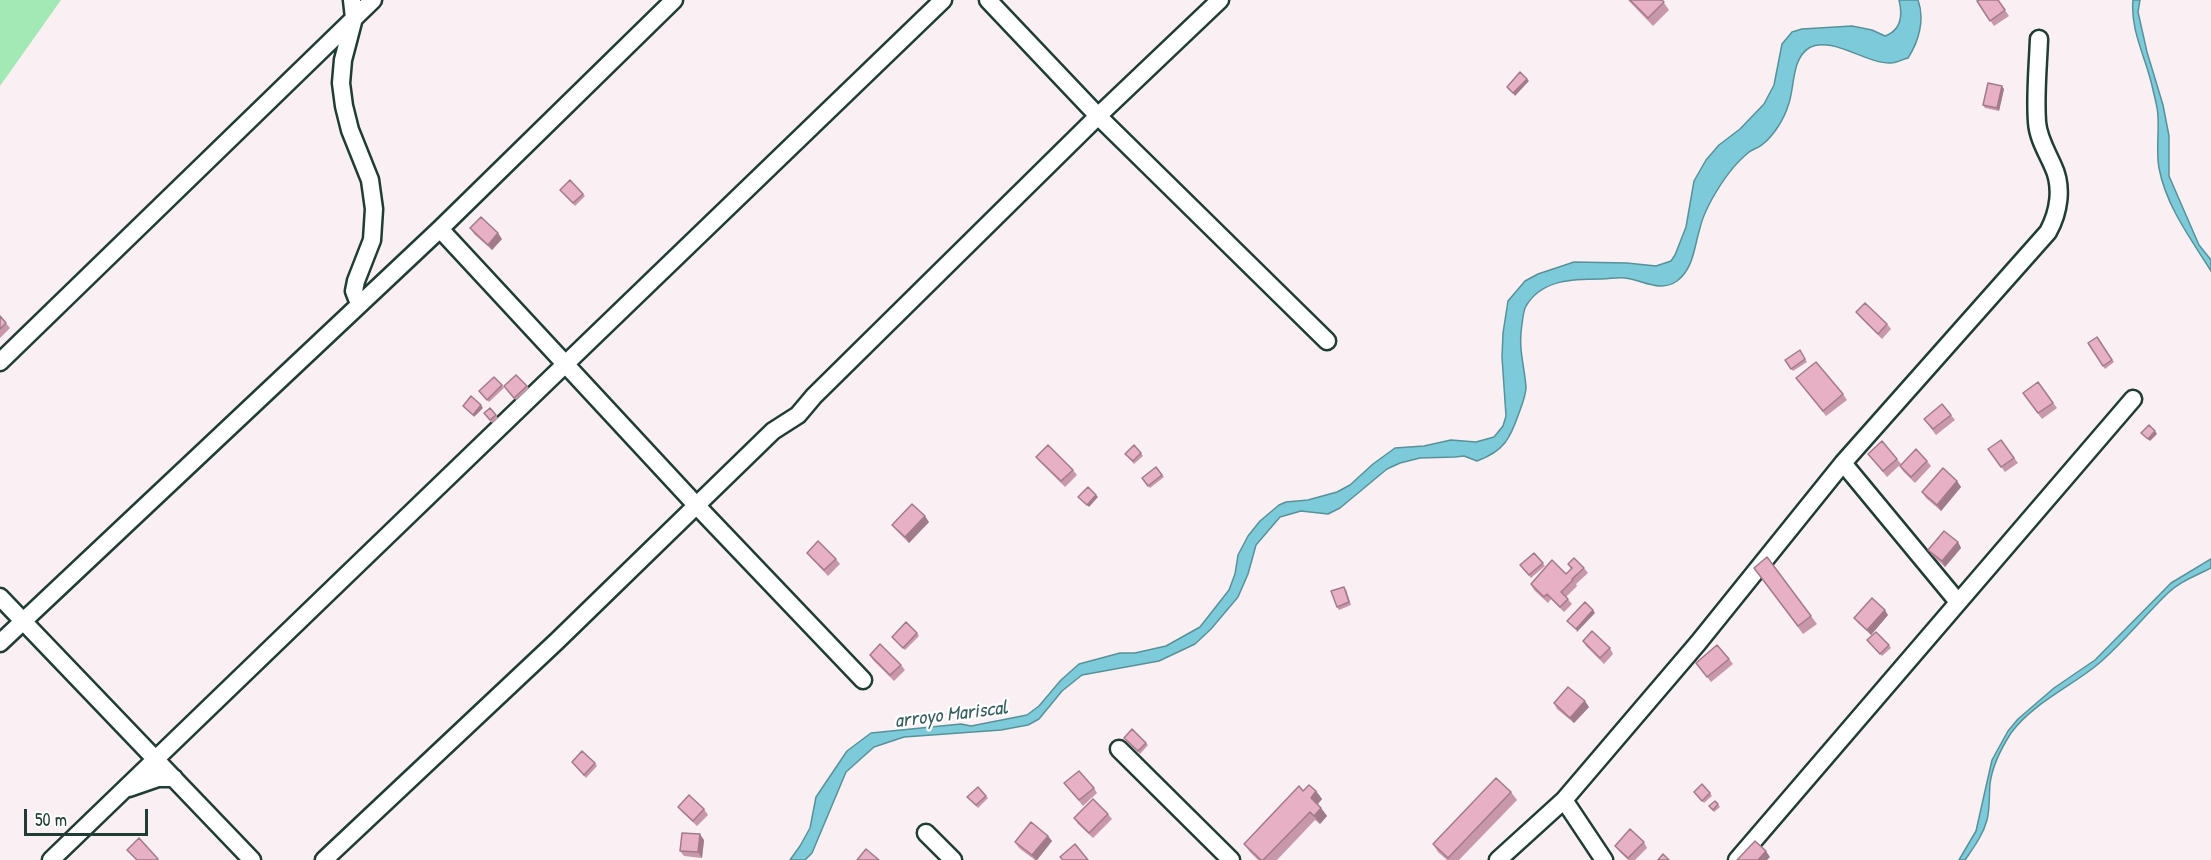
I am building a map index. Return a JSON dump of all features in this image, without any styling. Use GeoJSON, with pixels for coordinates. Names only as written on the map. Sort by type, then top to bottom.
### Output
{"type":"FeatureCollection","features":[{"type":"Feature","properties":{"kind":"street"},"geometry":{"type":"LineString","coordinates":[[352,0],[354,18],[343,60],[341,82],[344,106],[351,130],[370,180],[374,208],[372,240],[354,291],[359,304]]}},
{"type":"Feature","properties":{"kind":"street"},"geometry":{"type":"LineString","coordinates":[[0,362],[373,0]]}},
{"type":"Feature","properties":{"kind":"street"},"geometry":{"type":"LineString","coordinates":[[0,643],[440,229],[674,0]]}},
{"type":"Feature","properties":{"kind":"street"},"geometry":{"type":"LineString","coordinates":[[51,860],[943,0]]}},
{"type":"Feature","properties":{"kind":"street"},"geometry":{"type":"LineString","coordinates":[[988,0],[1098,116],[1327,341]]}},
{"type":"Feature","properties":{"kind":"street"},"geometry":{"type":"LineString","coordinates":[[324,860],[557,641],[773,431],[798,415],[814,396],[1098,116],[1220,0]]}},
{"type":"Feature","properties":{"kind":"street"},"geometry":{"type":"LineString","coordinates":[[1498,860],[1564,800],[1698,643],[1844,463],[2048,232],[2056,217],[2057,175],[2041,140],[2037,123],[2038,39]]}},
{"type":"Feature","properties":{"kind":"street"},"geometry":{"type":"LineString","coordinates":[[440,229],[697,506],[863,680]]}},
{"type":"Feature","properties":{"kind":"street"},"geometry":{"type":"LineString","coordinates":[[1737,860],[2133,399]]}},
{"type":"Feature","properties":{"kind":"street"},"geometry":{"type":"LineString","coordinates":[[1844,463],[1958,602]]}},
{"type":"Feature","properties":{"kind":"street"},"geometry":{"type":"LineString","coordinates":[[0,597],[252,860]]}},
{"type":"Feature","properties":{"kind":"street"},"geometry":{"type":"LineString","coordinates":[[1119,749],[1231,860]]}},
{"type":"Feature","properties":{"kind":"street"},"geometry":{"type":"LineString","coordinates":[[123,790],[158,778],[174,778]]}},
{"type":"Feature","properties":{"kind":"street"},"geometry":{"type":"LineString","coordinates":[[1564,800],[1604,860]]}},
{"type":"Feature","properties":{"kind":"street"},"geometry":{"type":"LineString","coordinates":[[926,833],[953,860]]}},
{"type":"Feature","properties":{"kind":"green space"},"geometry":{"type":"Polygon","coordinates":[[[0,0],[61,0],[0,86],[0,0]]]}},
{"type":"Feature","properties":{"kind":"water"},"geometry":{"type":"Polygon","coordinates":[[[1899,0],[1918,0],[1920,7],[1920,30],[1908,58],[1893,63],[1881,62],[1828,45],[1818,45],[1803,53],[1796,67],[1790,99],[1781,121],[1767,140],[1737,163],[1719,187],[1703,217],[1690,264],[1677,281],[1658,286],[1622,278],[1570,280],[1541,290],[1533,297],[1524,310],[1521,333],[1526,387],[1523,403],[1509,437],[1494,453],[1477,461],[1464,456],[1420,458],[1400,463],[1387,469],[1340,508],[1328,514],[1301,511],[1280,517],[1256,545],[1248,574],[1238,597],[1195,644],[1159,661],[1082,675],[1062,691],[1039,719],[1028,725],[1001,730],[904,737],[874,747],[846,772],[812,853],[805,860],[790,860],[810,828],[816,797],[847,751],[871,733],[961,724],[971,726],[1027,715],[1039,706],[1061,680],[1079,664],[1120,653],[1135,653],[1166,646],[1200,627],[1229,590],[1235,574],[1238,555],[1248,536],[1260,521],[1279,505],[1337,492],[1350,485],[1395,448],[1424,446],[1451,440],[1476,442],[1494,437],[1503,426],[1506,416],[1502,357],[1508,301],[1525,281],[1538,274],[1574,262],[1656,266],[1671,261],[1686,227],[1694,181],[1706,160],[1719,145],[1740,129],[1764,104],[1774,85],[1782,44],[1792,32],[1802,29],[1852,26],[1872,30],[1885,36],[1900,22],[1899,0]]]}},
{"type":"Feature","properties":{"kind":"water"},"geometry":{"type":"Polygon","coordinates":[[[2133,0],[2140,0],[2138,12],[2163,105],[2169,136],[2169,176],[2199,245],[2211,260],[2211,271],[2180,222],[2162,182],[2158,162],[2158,110],[2136,34],[2133,0]]]}},
{"type":"Feature","properties":{"kind":"water"},"geometry":{"type":"Polygon","coordinates":[[[2211,559],[2211,568],[2173,589],[2097,665],[2040,705],[2011,733],[1993,771],[1988,816],[1983,831],[1965,860],[1959,860],[1976,831],[1992,760],[2008,731],[2018,719],[2054,688],[2095,660],[2171,583],[2211,559]]]}},
{"type":"Feature","properties":{"kind":"building"},"geometry":{"type":"Polygon","coordinates":[[[1630,0],[1662,0],[1664,2],[1648,18],[1630,0]]]}},
{"type":"Feature","properties":{"kind":"building"},"geometry":{"type":"Polygon","coordinates":[[[1998,0],[2005,10],[1990,21],[1977,1],[1998,0]]]}},
{"type":"Feature","properties":{"kind":"building"},"geometry":{"type":"Polygon","coordinates":[[[1520,72],[1527,79],[1513,93],[1507,87],[1520,72]]]}},
{"type":"Feature","properties":{"kind":"building"},"geometry":{"type":"Polygon","coordinates":[[[1988,83],[2002,86],[1997,108],[1983,105],[1988,83]]]}},
{"type":"Feature","properties":{"kind":"building"},"geometry":{"type":"Polygon","coordinates":[[[570,180],[583,194],[573,203],[560,190],[570,180]]]}},
{"type":"Feature","properties":{"kind":"building"},"geometry":{"type":"Polygon","coordinates":[[[481,217],[498,233],[488,245],[470,228],[481,217]]]}},
{"type":"Feature","properties":{"kind":"building"},"geometry":{"type":"Polygon","coordinates":[[[1865,303],[1887,324],[1878,334],[1856,312],[1865,303]]]}},
{"type":"Feature","properties":{"kind":"building"},"geometry":{"type":"Polygon","coordinates":[[[0,316],[6,323],[0,329],[0,316]]]}},
{"type":"Feature","properties":{"kind":"building"},"geometry":{"type":"Polygon","coordinates":[[[2097,337],[2112,360],[2103,366],[2088,343],[2097,337]]]}},
{"type":"Feature","properties":{"kind":"building"},"geometry":{"type":"Polygon","coordinates":[[[1800,350],[1805,359],[1791,369],[1785,360],[1800,350]]]}},
{"type":"Feature","properties":{"kind":"building"},"geometry":{"type":"Polygon","coordinates":[[[1816,362],[1843,394],[1823,411],[1796,378],[1816,362]]]}},
{"type":"Feature","properties":{"kind":"building"},"geometry":{"type":"Polygon","coordinates":[[[516,375],[527,386],[514,398],[504,386],[516,375]]]}},
{"type":"Feature","properties":{"kind":"building"},"geometry":{"type":"Polygon","coordinates":[[[494,377],[502,385],[487,400],[479,391],[494,377]]]}},
{"type":"Feature","properties":{"kind":"building"},"geometry":{"type":"Polygon","coordinates":[[[2038,382],[2053,403],[2038,413],[2023,393],[2038,382]]]}},
{"type":"Feature","properties":{"kind":"building"},"geometry":{"type":"Polygon","coordinates":[[[471,396],[481,405],[473,415],[463,406],[471,396]]]}},
{"type":"Feature","properties":{"kind":"building"},"geometry":{"type":"Polygon","coordinates":[[[1942,404],[1951,415],[1933,429],[1924,419],[1942,404]]]}},
{"type":"Feature","properties":{"kind":"building"},"geometry":{"type":"Polygon","coordinates":[[[490,408],[496,415],[490,420],[484,413],[490,408]]]}},
{"type":"Feature","properties":{"kind":"building"},"geometry":{"type":"Polygon","coordinates":[[[2149,425],[2155,431],[2148,439],[2141,433],[2149,425]]]}},
{"type":"Feature","properties":{"kind":"building"},"geometry":{"type":"Polygon","coordinates":[[[2001,440],[2014,458],[2001,467],[1988,449],[2001,440]]]}},
{"type":"Feature","properties":{"kind":"building"},"geometry":{"type":"Polygon","coordinates":[[[1882,441],[1897,459],[1883,471],[1868,454],[1882,441]]]}},
{"type":"Feature","properties":{"kind":"building"},"geometry":{"type":"Polygon","coordinates":[[[1048,445],[1073,470],[1061,481],[1036,457],[1048,445]]]}},
{"type":"Feature","properties":{"kind":"building"},"geometry":{"type":"Polygon","coordinates":[[[1134,445],[1141,453],[1133,461],[1125,454],[1134,445]]]}},
{"type":"Feature","properties":{"kind":"building"},"geometry":{"type":"Polygon","coordinates":[[[1916,449],[1927,461],[1911,477],[1900,466],[1916,449]]]}},
{"type":"Feature","properties":{"kind":"building"},"geometry":{"type":"Polygon","coordinates":[[[1156,467],[1162,475],[1148,486],[1142,478],[1156,467]]]}},
{"type":"Feature","properties":{"kind":"building"},"geometry":{"type":"Polygon","coordinates":[[[1943,468],[1957,481],[1937,505],[1922,492],[1943,468]]]}},
{"type":"Feature","properties":{"kind":"building"},"geometry":{"type":"Polygon","coordinates":[[[1088,487],[1096,495],[1087,505],[1078,497],[1088,487]]]}},
{"type":"Feature","properties":{"kind":"building"},"geometry":{"type":"Polygon","coordinates":[[[912,504],[925,516],[905,537],[892,525],[912,504]]]}},
{"type":"Feature","properties":{"kind":"building"},"geometry":{"type":"Polygon","coordinates":[[[1944,531],[1958,542],[1942,561],[1928,550],[1944,531]]]}},
{"type":"Feature","properties":{"kind":"building"},"geometry":{"type":"Polygon","coordinates":[[[818,541],[836,559],[824,570],[807,553],[818,541]]]}},
{"type":"Feature","properties":{"kind":"building"},"geometry":{"type":"Polygon","coordinates":[[[1534,553],[1543,563],[1529,575],[1520,565],[1534,553]]]}},
{"type":"Feature","properties":{"kind":"building"},"geometry":{"type":"Polygon","coordinates":[[[1767,557],[1811,616],[1798,626],[1754,568],[1767,557]]]}},
{"type":"Feature","properties":{"kind":"building"},"geometry":{"type":"Polygon","coordinates":[[[1574,558],[1584,568],[1561,592],[1568,599],[1560,607],[1547,594],[1544,597],[1531,584],[1552,560],[1566,574],[1572,568],[1568,564],[1574,558]]]}},
{"type":"Feature","properties":{"kind":"building"},"geometry":{"type":"Polygon","coordinates":[[[1344,587],[1349,602],[1337,607],[1331,591],[1344,587]]]}},
{"type":"Feature","properties":{"kind":"building"},"geometry":{"type":"Polygon","coordinates":[[[1872,598],[1885,610],[1867,630],[1854,618],[1872,598]]]}},
{"type":"Feature","properties":{"kind":"building"},"geometry":{"type":"Polygon","coordinates":[[[1585,602],[1593,610],[1576,629],[1567,621],[1585,602]]]}},
{"type":"Feature","properties":{"kind":"building"},"geometry":{"type":"Polygon","coordinates":[[[906,622],[917,633],[903,648],[892,637],[906,622]]]}},
{"type":"Feature","properties":{"kind":"building"},"geometry":{"type":"Polygon","coordinates":[[[1592,631],[1610,648],[1600,658],[1583,641],[1592,631]]]}},
{"type":"Feature","properties":{"kind":"building"},"geometry":{"type":"Polygon","coordinates":[[[1876,632],[1889,645],[1880,654],[1867,640],[1876,632]]]}},
{"type":"Feature","properties":{"kind":"building"},"geometry":{"type":"Polygon","coordinates":[[[880,644],[901,665],[890,675],[870,655],[880,644]]]}},
{"type":"Feature","properties":{"kind":"building"},"geometry":{"type":"Polygon","coordinates":[[[1717,645],[1729,659],[1707,677],[1696,663],[1717,645]]]}},
{"type":"Feature","properties":{"kind":"building"},"geometry":{"type":"Polygon","coordinates":[[[1568,687],[1585,701],[1570,718],[1554,703],[1568,687]]]}},
{"type":"Feature","properties":{"kind":"building"},"geometry":{"type":"Polygon","coordinates":[[[1132,729],[1146,743],[1138,751],[1124,738],[1132,729]]]}},
{"type":"Feature","properties":{"kind":"building"},"geometry":{"type":"Polygon","coordinates":[[[582,751],[595,763],[584,775],[572,762],[582,751]]]}},
{"type":"Feature","properties":{"kind":"building"},"geometry":{"type":"Polygon","coordinates":[[[1079,771],[1094,788],[1079,800],[1064,783],[1079,771]]]}},
{"type":"Feature","properties":{"kind":"building"},"geometry":{"type":"Polygon","coordinates":[[[1496,778],[1511,792],[1448,858],[1433,844],[1496,778]]]}},
{"type":"Feature","properties":{"kind":"building"},"geometry":{"type":"Polygon","coordinates":[[[1702,784],[1710,793],[1702,801],[1694,792],[1702,784]]]}},
{"type":"Feature","properties":{"kind":"building"},"geometry":{"type":"Polygon","coordinates":[[[1309,785],[1316,791],[1311,798],[1321,808],[1314,816],[1310,812],[1261,860],[1244,844],[1299,786],[1303,791],[1309,785]]]}},
{"type":"Feature","properties":{"kind":"building"},"geometry":{"type":"Polygon","coordinates":[[[978,787],[986,796],[976,805],[967,797],[978,787]]]}},
{"type":"Feature","properties":{"kind":"building"},"geometry":{"type":"Polygon","coordinates":[[[689,795],[704,809],[693,821],[678,807],[689,795]]]}},
{"type":"Feature","properties":{"kind":"building"},"geometry":{"type":"Polygon","coordinates":[[[1093,799],[1108,814],[1089,833],[1074,818],[1093,799]]]}},
{"type":"Feature","properties":{"kind":"building"},"geometry":{"type":"Polygon","coordinates":[[[1715,801],[1718,804],[1713,810],[1709,806],[1715,801]]]}},
{"type":"Feature","properties":{"kind":"building"},"geometry":{"type":"Polygon","coordinates":[[[1031,822],[1048,836],[1032,855],[1015,842],[1031,822]]]}},
{"type":"Feature","properties":{"kind":"building"},"geometry":{"type":"Polygon","coordinates":[[[1630,829],[1644,842],[1628,858],[1615,846],[1630,829]]]}},
{"type":"Feature","properties":{"kind":"building"},"geometry":{"type":"Polygon","coordinates":[[[682,833],[700,834],[698,852],[680,851],[682,833]]]}},
{"type":"Feature","properties":{"kind":"building"},"geometry":{"type":"Polygon","coordinates":[[[139,838],[157,860],[137,860],[127,850],[139,838]]]}},
{"type":"Feature","properties":{"kind":"building"},"geometry":{"type":"Polygon","coordinates":[[[1755,841],[1766,851],[1758,860],[1737,860],[1755,841]]]}},
{"type":"Feature","properties":{"kind":"building"},"geometry":{"type":"Polygon","coordinates":[[[1075,844],[1088,860],[1063,860],[1060,857],[1075,844]]]}},
{"type":"Feature","properties":{"kind":"building"},"geometry":{"type":"Polygon","coordinates":[[[866,849],[879,860],[857,860],[866,849]]]}},
{"type":"Feature","properties":{"kind":"building"},"geometry":{"type":"Polygon","coordinates":[[[1663,854],[1669,860],[1658,860],[1663,854]]]}},
{"type":"Feature","properties":{"kind":"water label","name":"arroyo Mariscal"},"geometry":{"type":"Point","coordinates":[951,715]}}]}
